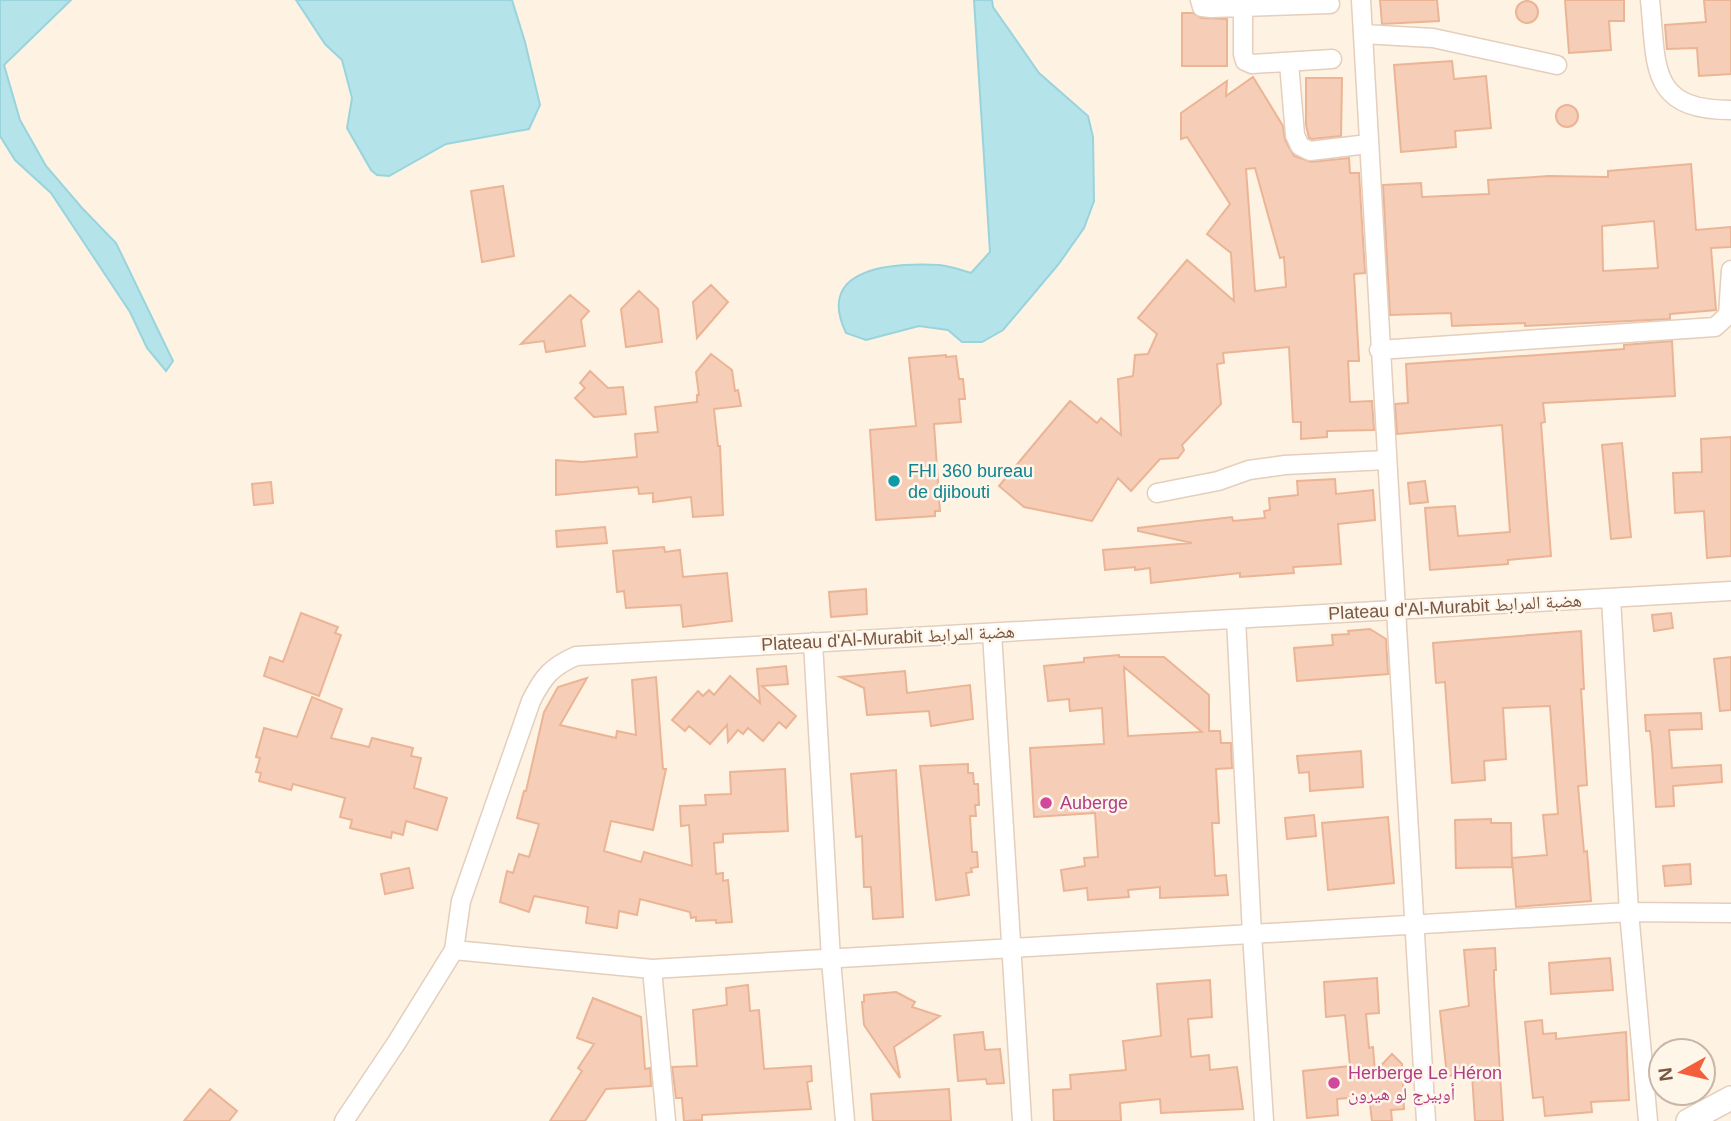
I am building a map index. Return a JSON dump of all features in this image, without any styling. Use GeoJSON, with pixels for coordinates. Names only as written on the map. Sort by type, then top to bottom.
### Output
{"type":"FeatureCollection","features":[{"type":"Feature","properties":{"kind":"street"},"geometry":{"type":"LineString","coordinates":[[1200,0],[1202,6],[1211,8],[1330,4]]}},
{"type":"Feature","properties":{"kind":"street"},"geometry":{"type":"LineString","coordinates":[[1361,0],[1379,350],[1397,610],[1426,1121]]}},
{"type":"Feature","properties":{"kind":"street"},"geometry":{"type":"LineString","coordinates":[[1650,0],[1656,59],[1659,76],[1665,86],[1675,99],[1689,106],[1731,110]]}},
{"type":"Feature","properties":{"kind":"street"},"geometry":{"type":"LineString","coordinates":[[1242,7],[1245,61],[1252,64],[1332,59]]}},
{"type":"Feature","properties":{"kind":"street"},"geometry":{"type":"LineString","coordinates":[[1363,34],[1433,38],[1557,65]]}},
{"type":"Feature","properties":{"kind":"street"},"geometry":{"type":"LineString","coordinates":[[1289,63],[1295,135],[1300,146],[1310,151],[1368,144]]}},
{"type":"Feature","properties":{"kind":"street"},"geometry":{"type":"LineString","coordinates":[[1379,350],[1715,327],[1728,316],[1731,270]]}},
{"type":"Feature","properties":{"kind":"street"},"geometry":{"type":"LineString","coordinates":[[1157,492],[1273,467],[1386,460]]}},
{"type":"Feature","properties":{"kind":"street","name":"Plateau d'Al-Murabit هضبة المرابط"},"geometry":{"type":"LineString","coordinates":[[344,1121],[454,950],[461,901],[531,701],[541,680],[556,665],[576,656],[1731,591]]}},
{"type":"Feature","properties":{"kind":"street"},"geometry":{"type":"LineString","coordinates":[[1611,598],[1629,912],[1648,1121]]}},
{"type":"Feature","properties":{"kind":"street"},"geometry":{"type":"LineString","coordinates":[[1236,619],[1264,1121]]}},
{"type":"Feature","properties":{"kind":"street"},"geometry":{"type":"LineString","coordinates":[[992,633],[1022,1121]]}},
{"type":"Feature","properties":{"kind":"street"},"geometry":{"type":"LineString","coordinates":[[813,642],[831,960],[845,1121]]}},
{"type":"Feature","properties":{"kind":"street"},"geometry":{"type":"LineString","coordinates":[[454,950],[652,969],[1629,912],[1731,913]]}},
{"type":"Feature","properties":{"kind":"street"},"geometry":{"type":"LineString","coordinates":[[652,969],[666,1121]]}},
{"type":"Feature","properties":{"kind":"street"},"geometry":{"type":"LineString","coordinates":[[1688,1121],[1731,1098]]}},
{"type":"Feature","properties":{"kind":"water"},"geometry":{"type":"Polygon","coordinates":[[[0,0],[71,0],[4,65],[20,120],[46,166],[116,243],[173,361],[166,371],[147,348],[130,312],[51,193],[15,160],[0,136],[0,0]]]}},
{"type":"Feature","properties":{"kind":"water"},"geometry":{"type":"Polygon","coordinates":[[[296,0],[512,0],[540,105],[529,129],[446,144],[389,176],[377,175],[371,170],[347,128],[352,98],[342,60],[325,44],[296,0]]]}},
{"type":"Feature","properties":{"kind":"water"},"geometry":{"type":"Polygon","coordinates":[[[974,0],[992,0],[993,7],[1039,73],[1088,116],[1093,137],[1094,201],[1084,228],[1058,265],[1003,330],[982,342],[962,342],[948,330],[919,326],[866,340],[846,333],[839,311],[841,294],[850,282],[864,273],[901,265],[921,265],[943,266],[971,273],[990,252],[974,0]]]}},
{"type":"Feature","properties":{"kind":"building"},"geometry":{"type":"Polygon","coordinates":[[[1380,0],[1437,0],[1439,21],[1382,24],[1380,0]]]}},
{"type":"Feature","properties":{"kind":"building"},"geometry":{"type":"Polygon","coordinates":[[[1565,0],[1624,0],[1624,21],[1609,21],[1611,50],[1569,53],[1565,0]]]}},
{"type":"Feature","properties":{"kind":"building"},"geometry":{"type":"Polygon","coordinates":[[[1704,0],[1731,0],[1731,74],[1699,76],[1697,48],[1667,49],[1665,25],[1706,22],[1704,0]]]}},
{"type":"Feature","properties":{"kind":"building"},"geometry":{"type":"Polygon","coordinates":[[[1527,1],[1535,4],[1538,12],[1535,20],[1527,23],[1519,20],[1516,12],[1519,4],[1527,1]]]}},
{"type":"Feature","properties":{"kind":"building"},"geometry":{"type":"Polygon","coordinates":[[[1182,13],[1193,13],[1201,18],[1227,19],[1227,66],[1182,66],[1182,13]]]}},
{"type":"Feature","properties":{"kind":"building"},"geometry":{"type":"Polygon","coordinates":[[[1452,61],[1454,79],[1486,76],[1491,128],[1455,131],[1456,147],[1401,152],[1394,65],[1452,61]]]}},
{"type":"Feature","properties":{"kind":"building"},"geometry":{"type":"Polygon","coordinates":[[[1253,77],[1283,126],[1285,140],[1294,156],[1311,162],[1349,158],[1350,173],[1359,173],[1365,273],[1354,274],[1359,361],[1348,361],[1350,402],[1372,401],[1374,430],[1327,431],[1327,437],[1301,439],[1301,422],[1293,422],[1289,347],[1223,353],[1224,363],[1217,364],[1221,404],[1182,445],[1184,450],[1178,458],[1160,459],[1131,491],[1118,478],[1092,521],[1024,507],[999,486],[1070,401],[1097,423],[1101,418],[1121,435],[1118,379],[1133,376],[1135,355],[1148,354],[1157,334],[1138,318],[1187,260],[1234,301],[1231,253],[1207,234],[1230,204],[1187,137],[1181,139],[1181,113],[1227,81],[1226,96],[1253,77]],[[1255,168],[1246,169],[1255,291],[1286,287],[1284,257],[1280,258],[1255,168]]]}},
{"type":"Feature","properties":{"kind":"building"},"geometry":{"type":"Polygon","coordinates":[[[1306,78],[1342,78],[1341,136],[1309,138],[1306,125],[1306,78]]]}},
{"type":"Feature","properties":{"kind":"building"},"geometry":{"type":"Polygon","coordinates":[[[1567,105],[1575,108],[1578,116],[1575,124],[1567,127],[1559,124],[1556,116],[1559,108],[1567,105]]]}},
{"type":"Feature","properties":{"kind":"building"},"geometry":{"type":"Polygon","coordinates":[[[1691,164],[1696,230],[1731,227],[1731,247],[1711,248],[1716,310],[1670,314],[1670,319],[1525,326],[1525,323],[1452,326],[1451,313],[1390,315],[1383,185],[1421,183],[1422,197],[1489,194],[1488,180],[1549,176],[1608,177],[1608,171],[1691,164]],[[1654,221],[1602,226],[1603,271],[1658,268],[1654,221]]]}},
{"type":"Feature","properties":{"kind":"building"},"geometry":{"type":"Polygon","coordinates":[[[503,186],[514,256],[482,262],[471,191],[503,186]]]}},
{"type":"Feature","properties":{"kind":"building"},"geometry":{"type":"Polygon","coordinates":[[[711,285],[728,302],[697,338],[693,302],[711,285]]]}},
{"type":"Feature","properties":{"kind":"building"},"geometry":{"type":"Polygon","coordinates":[[[639,291],[658,309],[662,342],[626,347],[621,309],[639,291]]]}},
{"type":"Feature","properties":{"kind":"building"},"geometry":{"type":"Polygon","coordinates":[[[570,295],[589,311],[581,320],[585,346],[546,352],[544,341],[521,344],[570,295]]]}},
{"type":"Feature","properties":{"kind":"building"},"geometry":{"type":"Polygon","coordinates":[[[1672,341],[1675,396],[1543,403],[1545,422],[1541,423],[1551,556],[1508,560],[1508,564],[1430,570],[1425,508],[1455,506],[1458,536],[1510,532],[1502,425],[1397,434],[1395,404],[1408,403],[1406,364],[1624,349],[1624,345],[1672,341]]]}},
{"type":"Feature","properties":{"kind":"building"},"geometry":{"type":"Polygon","coordinates":[[[711,354],[732,370],[735,391],[738,390],[741,406],[714,409],[720,446],[723,515],[693,517],[691,497],[653,502],[653,493],[639,494],[638,487],[556,495],[556,460],[582,462],[637,457],[635,434],[658,432],[655,407],[697,402],[699,395],[696,372],[711,354]]]}},
{"type":"Feature","properties":{"kind":"building"},"geometry":{"type":"Polygon","coordinates":[[[956,356],[959,379],[963,379],[965,399],[959,399],[961,422],[934,424],[940,511],[935,511],[935,516],[876,520],[870,430],[916,426],[909,358],[956,356]]]}},
{"type":"Feature","properties":{"kind":"building"},"geometry":{"type":"Polygon","coordinates":[[[590,371],[608,388],[623,387],[626,414],[594,417],[575,398],[585,388],[580,383],[590,371]]]}},
{"type":"Feature","properties":{"kind":"building"},"geometry":{"type":"Polygon","coordinates":[[[1731,437],[1731,556],[1707,558],[1704,511],[1675,513],[1673,473],[1702,472],[1701,439],[1731,437]]]}},
{"type":"Feature","properties":{"kind":"building"},"geometry":{"type":"Polygon","coordinates":[[[1622,443],[1631,537],[1611,539],[1602,445],[1622,443]]]}},
{"type":"Feature","properties":{"kind":"building"},"geometry":{"type":"Polygon","coordinates":[[[1335,479],[1336,494],[1373,490],[1375,520],[1338,524],[1341,564],[1293,567],[1294,573],[1240,577],[1240,573],[1151,583],[1150,568],[1105,570],[1103,550],[1192,543],[1138,531],[1138,528],[1232,517],[1233,521],[1265,518],[1264,511],[1270,510],[1269,498],[1298,495],[1297,481],[1335,479]]]}},
{"type":"Feature","properties":{"kind":"building"},"geometry":{"type":"Polygon","coordinates":[[[1425,481],[1428,502],[1410,504],[1408,483],[1425,481]]]}},
{"type":"Feature","properties":{"kind":"building"},"geometry":{"type":"Polygon","coordinates":[[[271,482],[273,503],[254,505],[252,484],[271,482]]]}},
{"type":"Feature","properties":{"kind":"building"},"geometry":{"type":"Polygon","coordinates":[[[605,527],[607,543],[557,547],[556,531],[605,527]]]}},
{"type":"Feature","properties":{"kind":"building"},"geometry":{"type":"Polygon","coordinates":[[[664,547],[665,552],[680,550],[683,577],[727,573],[732,621],[683,627],[681,605],[626,608],[624,591],[617,592],[613,551],[664,547]]]}},
{"type":"Feature","properties":{"kind":"building"},"geometry":{"type":"Polygon","coordinates":[[[866,589],[867,614],[831,617],[829,592],[866,589]]]}},
{"type":"Feature","properties":{"kind":"building"},"geometry":{"type":"Polygon","coordinates":[[[301,613],[338,627],[335,633],[341,635],[319,696],[264,676],[270,657],[283,662],[301,613]]]}},
{"type":"Feature","properties":{"kind":"building"},"geometry":{"type":"Polygon","coordinates":[[[1671,613],[1673,628],[1654,631],[1652,615],[1671,613]]]}},
{"type":"Feature","properties":{"kind":"building"},"geometry":{"type":"Polygon","coordinates":[[[1370,629],[1386,639],[1388,674],[1297,681],[1294,648],[1333,645],[1332,635],[1370,629]]]}},
{"type":"Feature","properties":{"kind":"building"},"geometry":{"type":"Polygon","coordinates":[[[1581,631],[1584,689],[1581,689],[1587,785],[1578,786],[1591,901],[1516,907],[1512,858],[1547,855],[1543,815],[1558,814],[1550,706],[1503,708],[1506,759],[1484,761],[1485,780],[1452,783],[1445,682],[1436,683],[1433,643],[1581,631]]]}},
{"type":"Feature","properties":{"kind":"building"},"geometry":{"type":"Polygon","coordinates":[[[1119,655],[1164,657],[1209,695],[1209,731],[1220,731],[1221,743],[1231,743],[1232,768],[1216,769],[1219,823],[1212,823],[1215,876],[1226,875],[1228,895],[1160,898],[1160,887],[1128,890],[1129,897],[1088,900],[1087,888],[1064,891],[1061,870],[1085,866],[1084,858],[1098,857],[1095,813],[1034,817],[1030,748],[1104,744],[1102,708],[1070,711],[1069,699],[1048,701],[1044,666],[1084,662],[1084,658],[1119,655]],[[1124,667],[1128,736],[1202,732],[1124,667]]]}},
{"type":"Feature","properties":{"kind":"building"},"geometry":{"type":"Polygon","coordinates":[[[1731,657],[1731,710],[1720,711],[1714,659],[1731,657]]]}},
{"type":"Feature","properties":{"kind":"building"},"geometry":{"type":"Polygon","coordinates":[[[786,666],[788,684],[762,686],[796,716],[786,728],[779,722],[763,741],[748,728],[743,734],[738,730],[728,742],[727,725],[710,744],[689,726],[685,731],[672,720],[698,691],[703,696],[709,690],[714,695],[730,676],[760,703],[757,669],[786,666]]]}},
{"type":"Feature","properties":{"kind":"building"},"geometry":{"type":"Polygon","coordinates":[[[905,671],[907,693],[970,685],[973,719],[931,726],[929,711],[867,715],[864,688],[840,677],[905,671]]]}},
{"type":"Feature","properties":{"kind":"building"},"geometry":{"type":"Polygon","coordinates":[[[656,677],[663,769],[666,769],[653,830],[611,821],[604,851],[641,862],[644,852],[692,866],[689,825],[681,826],[680,806],[706,805],[705,795],[731,794],[730,772],[785,769],[788,831],[723,834],[723,842],[714,843],[716,874],[723,873],[723,881],[728,880],[732,922],[696,921],[696,917],[691,918],[690,912],[640,899],[637,915],[619,911],[617,928],[586,923],[588,907],[534,896],[529,912],[500,902],[507,871],[513,873],[519,854],[529,857],[539,824],[517,818],[544,712],[558,687],[587,678],[560,725],[616,738],[617,731],[636,735],[632,680],[656,677]]]}},
{"type":"Feature","properties":{"kind":"building"},"geometry":{"type":"Polygon","coordinates":[[[312,697],[342,709],[331,738],[369,747],[372,738],[413,748],[411,756],[421,758],[414,788],[447,798],[437,830],[406,821],[403,835],[392,832],[391,838],[350,828],[352,820],[340,817],[345,798],[293,784],[291,790],[259,781],[261,773],[256,772],[260,758],[256,757],[264,728],[297,737],[312,697]]]}},
{"type":"Feature","properties":{"kind":"building"},"geometry":{"type":"Polygon","coordinates":[[[1701,713],[1702,729],[1669,730],[1672,768],[1721,765],[1722,782],[1673,786],[1674,806],[1656,807],[1650,731],[1646,731],[1645,715],[1701,713]]]}},
{"type":"Feature","properties":{"kind":"building"},"geometry":{"type":"Polygon","coordinates":[[[1361,751],[1363,787],[1310,791],[1309,772],[1299,773],[1297,756],[1361,751]]]}},
{"type":"Feature","properties":{"kind":"building"},"geometry":{"type":"Polygon","coordinates":[[[968,764],[968,773],[973,773],[974,784],[978,784],[979,805],[975,805],[976,816],[970,816],[972,852],[977,852],[978,867],[971,868],[972,872],[966,873],[969,895],[936,900],[920,766],[968,764]]]}},
{"type":"Feature","properties":{"kind":"building"},"geometry":{"type":"Polygon","coordinates":[[[896,770],[903,917],[873,919],[871,887],[864,887],[862,836],[856,837],[851,774],[896,770]]]}},
{"type":"Feature","properties":{"kind":"building"},"geometry":{"type":"Polygon","coordinates":[[[1314,815],[1316,836],[1287,839],[1285,818],[1314,815]]]}},
{"type":"Feature","properties":{"kind":"building"},"geometry":{"type":"Polygon","coordinates":[[[1388,817],[1394,883],[1328,890],[1322,823],[1388,817]]]}},
{"type":"Feature","properties":{"kind":"building"},"geometry":{"type":"Polygon","coordinates":[[[1491,819],[1491,823],[1511,823],[1512,867],[1456,868],[1455,820],[1491,819]]]}},
{"type":"Feature","properties":{"kind":"building"},"geometry":{"type":"Polygon","coordinates":[[[1690,864],[1691,884],[1665,886],[1663,866],[1690,864]]]}},
{"type":"Feature","properties":{"kind":"building"},"geometry":{"type":"Polygon","coordinates":[[[409,868],[413,888],[385,894],[381,874],[409,868]]]}},
{"type":"Feature","properties":{"kind":"building"},"geometry":{"type":"Polygon","coordinates":[[[1495,948],[1494,980],[1503,1121],[1475,1121],[1472,1074],[1447,1076],[1440,1011],[1469,1006],[1464,950],[1495,948]]]}},
{"type":"Feature","properties":{"kind":"building"},"geometry":{"type":"Polygon","coordinates":[[[1610,958],[1613,990],[1551,994],[1549,963],[1610,958]]]}},
{"type":"Feature","properties":{"kind":"building"},"geometry":{"type":"Polygon","coordinates":[[[1377,978],[1379,1013],[1366,1014],[1369,1048],[1373,1047],[1375,1072],[1392,1054],[1402,1064],[1404,1109],[1391,1110],[1392,1121],[1372,1121],[1369,1096],[1337,1099],[1338,1115],[1307,1118],[1303,1071],[1350,1066],[1345,1015],[1326,1017],[1324,982],[1377,978]]]}},
{"type":"Feature","properties":{"kind":"building"},"geometry":{"type":"Polygon","coordinates":[[[1210,980],[1212,1017],[1188,1019],[1191,1057],[1209,1055],[1210,1070],[1237,1067],[1243,1109],[1161,1113],[1160,1099],[1120,1103],[1121,1121],[1054,1121],[1053,1090],[1071,1089],[1070,1075],[1126,1070],[1123,1041],[1161,1036],[1157,984],[1210,980]]]}},
{"type":"Feature","properties":{"kind":"building"},"geometry":{"type":"Polygon","coordinates":[[[748,985],[750,1011],[759,1010],[764,1069],[811,1066],[812,1081],[807,1082],[811,1109],[702,1115],[702,1120],[684,1121],[682,1098],[676,1098],[672,1067],[697,1066],[693,1010],[727,1005],[726,988],[748,985]]]}},
{"type":"Feature","properties":{"kind":"building"},"geometry":{"type":"Polygon","coordinates":[[[896,992],[915,1002],[912,1007],[940,1016],[894,1047],[900,1078],[864,1025],[862,1002],[864,995],[896,992]]]}},
{"type":"Feature","properties":{"kind":"building"},"geometry":{"type":"Polygon","coordinates":[[[593,998],[641,1017],[645,1069],[650,1068],[651,1086],[606,1089],[585,1121],[550,1121],[582,1071],[578,1068],[594,1044],[577,1038],[593,998]]]}},
{"type":"Feature","properties":{"kind":"building"},"geometry":{"type":"Polygon","coordinates":[[[1542,1020],[1543,1034],[1556,1033],[1556,1039],[1626,1032],[1629,1100],[1591,1102],[1592,1112],[1545,1116],[1543,1097],[1533,1098],[1525,1022],[1542,1020]]]}},
{"type":"Feature","properties":{"kind":"building"},"geometry":{"type":"Polygon","coordinates":[[[983,1032],[985,1050],[1000,1049],[1004,1083],[987,1084],[986,1079],[958,1081],[954,1035],[983,1032]]]}},
{"type":"Feature","properties":{"kind":"building"},"geometry":{"type":"Polygon","coordinates":[[[210,1089],[237,1111],[229,1121],[184,1121],[210,1089]]]}},
{"type":"Feature","properties":{"kind":"building"},"geometry":{"type":"Polygon","coordinates":[[[949,1089],[951,1121],[873,1121],[871,1094],[949,1089]]]}},
{"type":"Feature","properties":{"kind":"place","name":"FHI 360 bureau de djibouti"},"geometry":{"type":"Point","coordinates":[894,481]}},
{"type":"Feature","properties":{"kind":"place","name":"Auberge"},"geometry":{"type":"Point","coordinates":[1046,803]}},
{"type":"Feature","properties":{"kind":"place","name":"Herberge Le Héron أوبيرج لو هيرون"},"geometry":{"type":"Point","coordinates":[1334,1083]}}]}
